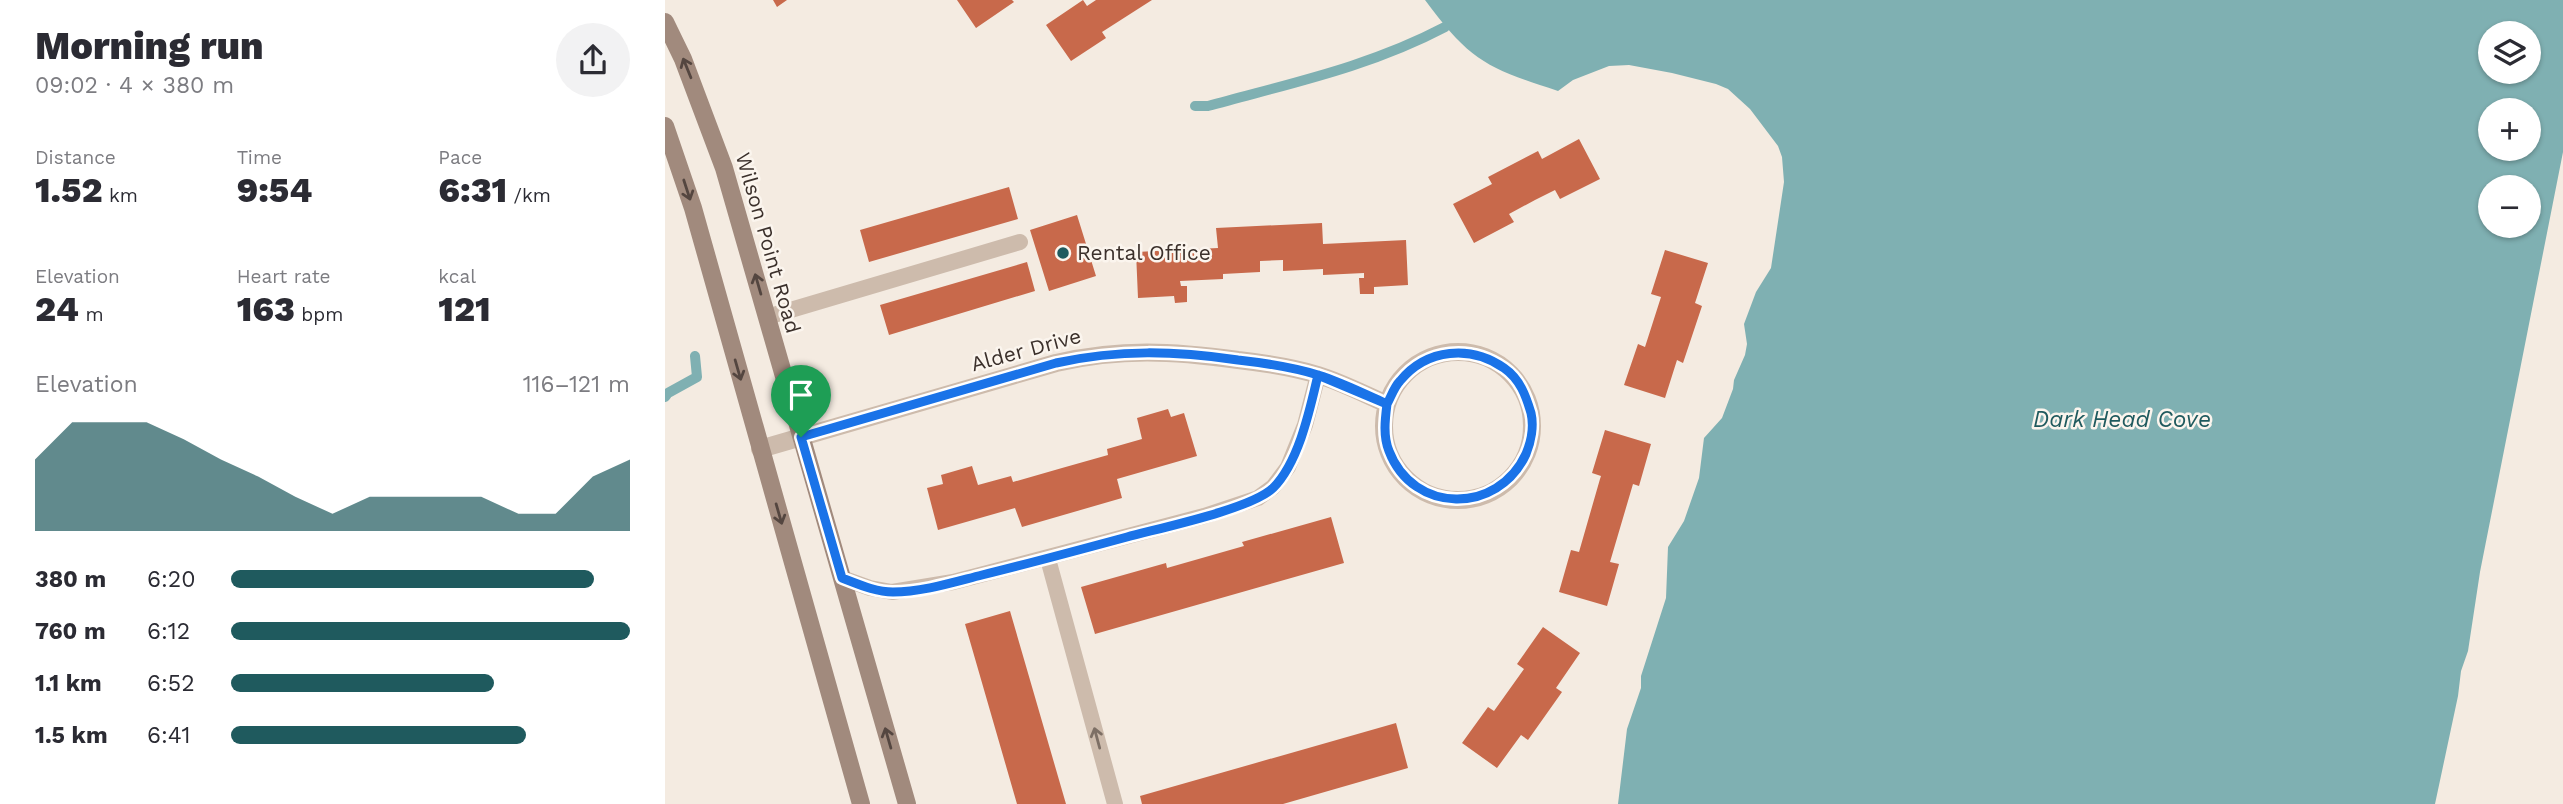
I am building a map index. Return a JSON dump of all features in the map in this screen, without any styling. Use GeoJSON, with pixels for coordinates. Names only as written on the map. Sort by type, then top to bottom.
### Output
{"type":"FeatureCollection","features":[{"type":"Feature","properties":{"kind":"street","name":"Wilson Point Road"},"geometry":{"type":"LineString","coordinates":[[665,22],[683,59],[724,168],[907,804]]}},
{"type":"Feature","properties":{"kind":"street"},"geometry":{"type":"LineString","coordinates":[[665,126],[693,208],[861,804]]}},
{"type":"Feature","properties":{"kind":"street","name":"Alder Drive"},"geometry":{"type":"LineString","coordinates":[[760,449],[1056,363],[1093,355],[1132,351],[1183,353],[1262,363],[1318,375],[1387,404]]}},
{"type":"Feature","properties":{"kind":"street"},"geometry":{"type":"LineString","coordinates":[[1466,352],[1478,355],[1490,359],[1511,373],[1526,394],[1532,419],[1530,444],[1520,467],[1504,484],[1483,496],[1460,500],[1437,497],[1416,487],[1399,471],[1388,450],[1384,427],[1387,404],[1399,381],[1417,364],[1441,354],[1466,352]]}},
{"type":"Feature","properties":{"kind":"lane"},"geometry":{"type":"LineString","coordinates":[[767,317],[1020,242]]}},
{"type":"Feature","properties":{"kind":"lane"},"geometry":{"type":"LineString","coordinates":[[842,578],[892,592],[953,582],[1048,559],[1204,516],[1258,498],[1273,487],[1288,467],[1305,425],[1318,375]]}},
{"type":"Feature","properties":{"kind":"lane"},"geometry":{"type":"LineString","coordinates":[[1048,559],[1115,804]]}},
{"type":"Feature","properties":{"kind":"water","name":"Dark Head Cove"},"geometry":{"type":"Polygon","coordinates":[[[1425,0],[2563,0],[2563,152],[2480,572],[2468,651],[2461,671],[2435,804],[1618,804],[1627,729],[1666,598],[1668,547],[1684,521],[1699,478],[1704,438],[1722,418],[1733,389],[1747,344],[1744,324],[1756,292],[1771,268],[1784,182],[1782,157],[1778,146],[1750,109],[1728,89],[1716,84],[1629,65],[1609,66],[1573,80],[1558,91],[1497,68],[1468,50],[1425,0]]]}},
{"type":"Feature","properties":{"kind":"building"},"geometry":{"type":"Polygon","coordinates":[[[773,0],[787,0],[777,7],[773,0]]]}},
{"type":"Feature","properties":{"kind":"building"},"geometry":{"type":"Polygon","coordinates":[[[957,0],[1012,0],[1014,2],[976,28],[957,0]]]}},
{"type":"Feature","properties":{"kind":"building"},"geometry":{"type":"Polygon","coordinates":[[[1083,0],[1087,6],[1096,0],[1152,0],[1102,32],[1106,38],[1071,61],[1046,25],[1083,0]]]}},
{"type":"Feature","properties":{"kind":"building"},"geometry":{"type":"Polygon","coordinates":[[[1579,139],[1600,179],[1560,199],[1555,190],[1535,200],[1509,214],[1514,222],[1474,243],[1453,204],[1492,184],[1488,177],[1538,151],[1542,159],[1579,139]]]}},
{"type":"Feature","properties":{"kind":"building"},"geometry":{"type":"Polygon","coordinates":[[[1009,187],[1018,219],[869,262],[860,230],[1009,187]]]}},
{"type":"Feature","properties":{"kind":"building","name":"Rental Office"},"geometry":{"type":"Polygon","coordinates":[[[1077,215],[1096,276],[1049,291],[1030,230],[1077,215]]]}},
{"type":"Feature","properties":{"kind":"building"},"geometry":{"type":"Polygon","coordinates":[[[1322,223],[1323,244],[1406,240],[1408,285],[1374,287],[1374,294],[1360,294],[1359,278],[1364,278],[1364,273],[1323,275],[1323,269],[1283,271],[1283,260],[1260,261],[1260,272],[1223,274],[1223,279],[1180,281],[1181,286],[1187,286],[1187,302],[1175,303],[1174,296],[1138,298],[1136,252],[1218,248],[1216,228],[1322,223]]]}},
{"type":"Feature","properties":{"kind":"building"},"geometry":{"type":"Polygon","coordinates":[[[1665,250],[1708,263],[1695,303],[1702,306],[1683,363],[1677,360],[1665,398],[1624,385],[1638,344],[1645,347],[1661,297],[1651,294],[1665,250]]]}},
{"type":"Feature","properties":{"kind":"building"},"geometry":{"type":"Polygon","coordinates":[[[1027,262],[1035,291],[889,335],[880,305],[1027,262]]]}},
{"type":"Feature","properties":{"kind":"building"},"geometry":{"type":"Polygon","coordinates":[[[1168,409],[1171,417],[1184,413],[1197,456],[1117,479],[1122,498],[1022,527],[1015,508],[938,530],[927,488],[943,484],[941,475],[972,466],[978,485],[1011,476],[1013,482],[1108,455],[1107,449],[1142,439],[1137,418],[1168,409]]]}},
{"type":"Feature","properties":{"kind":"building"},"geometry":{"type":"Polygon","coordinates":[[[1605,430],[1651,444],[1639,486],[1633,484],[1610,562],[1619,564],[1607,606],[1559,592],[1571,550],[1579,552],[1601,476],[1592,473],[1605,430]]]}},
{"type":"Feature","properties":{"kind":"building"},"geometry":{"type":"Polygon","coordinates":[[[1331,517],[1344,563],[1095,634],[1081,587],[1166,563],[1167,568],[1244,546],[1242,542],[1331,517]]]}},
{"type":"Feature","properties":{"kind":"building"},"geometry":{"type":"Polygon","coordinates":[[[1010,611],[1066,804],[1017,804],[965,624],[1010,611]]]}},
{"type":"Feature","properties":{"kind":"building"},"geometry":{"type":"Polygon","coordinates":[[[1543,627],[1580,653],[1556,688],[1562,692],[1528,740],[1521,735],[1497,768],[1462,743],[1488,707],[1494,711],[1524,669],[1517,664],[1543,627]]]}},
{"type":"Feature","properties":{"kind":"building"},"geometry":{"type":"Polygon","coordinates":[[[1396,723],[1408,768],[1283,804],[1142,804],[1140,796],[1396,723]]]}},
{"type":"Feature","properties":{"kind":"waterway"},"geometry":{"type":"LineString","coordinates":[[1195,106],[1208,106],[1358,64],[1445,27]]}},
{"type":"Feature","properties":{"kind":"waterway"},"geometry":{"type":"LineString","coordinates":[[665,397],[697,377],[695,356]]}},
{"type":"Feature","properties":{"kind":"place","name":"Rental Office"},"geometry":{"type":"Point","coordinates":[1063,253]}},
{"type":"Feature","properties":{"kind":"route"},"geometry":{"type":"LineString","coordinates":[[801,437],[842,578],[892,592],[953,582],[1048,559],[1204,516],[1258,498],[1273,487],[1288,467],[1305,425],[1318,375],[1387,404],[1384,427],[1388,450],[1399,471],[1416,487],[1437,497],[1460,500],[1483,496],[1504,484],[1520,467],[1530,444],[1532,419],[1526,394],[1511,373],[1490,359],[1466,352],[1441,354],[1417,364],[1399,381],[1387,404],[1318,375],[1262,363],[1183,353],[1132,351],[1093,355],[1056,363],[801,437]]}}]}
